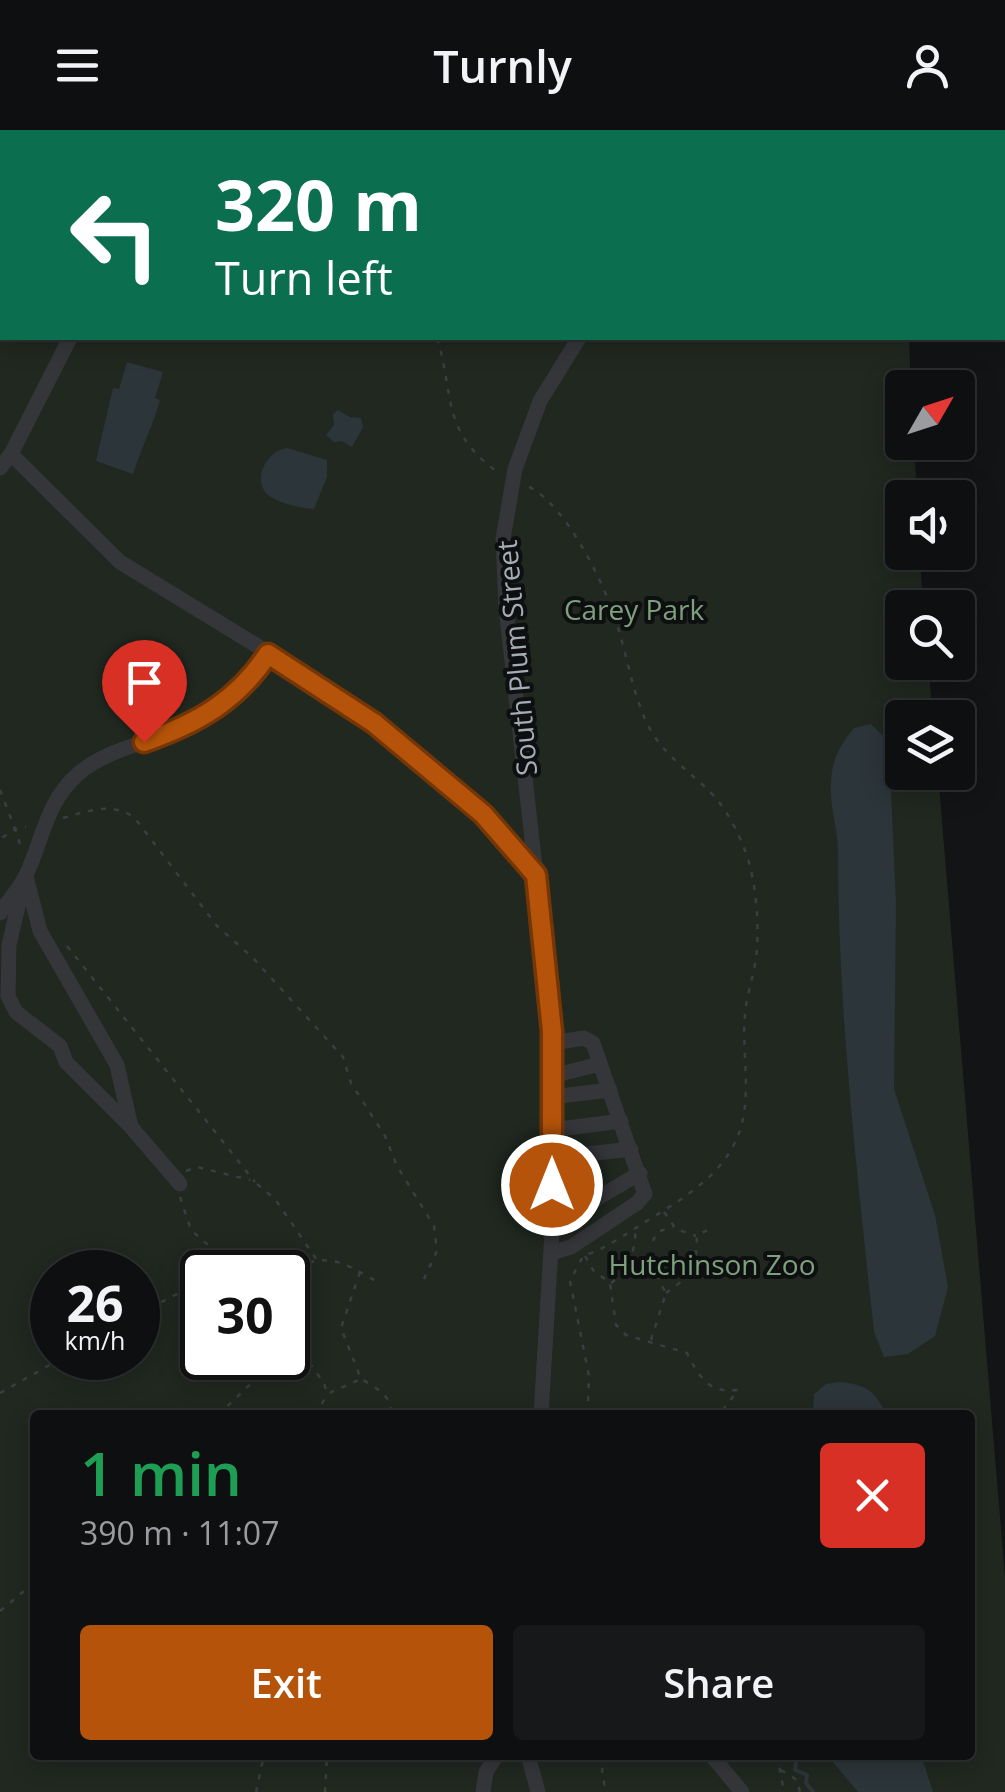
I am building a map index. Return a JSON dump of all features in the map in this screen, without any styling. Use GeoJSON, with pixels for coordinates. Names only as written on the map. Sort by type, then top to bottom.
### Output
{"type":"FeatureCollection","features":[{"type":"Feature","properties":{"kind":"street"},"geometry":{"type":"LineString","coordinates":[[0,468],[11,454],[69,340]]}},
{"type":"Feature","properties":{"kind":"street","name":"South Plum Street"},"geometry":{"type":"LineString","coordinates":[[540,1410],[551,1254],[552,1043],[506,608],[503,540],[512,480],[540,401],[578,340]]}},
{"type":"Feature","properties":{"kind":"street"},"geometry":{"type":"LineString","coordinates":[[11,454],[120,562],[374,723],[483,814],[536,875]]}},
{"type":"Feature","properties":{"kind":"street"},"geometry":{"type":"LineString","coordinates":[[180,1184],[131,1127],[66,1062],[60,1046],[16,1012],[8,996],[9,945],[27,871],[50,806],[77,774],[109,754],[179,730],[222,704],[248,684],[268,654]]}},
{"type":"Feature","properties":{"kind":"street"},"geometry":{"type":"LineString","coordinates":[[0,913],[27,871]]}},
{"type":"Feature","properties":{"kind":"street"},"geometry":{"type":"LineString","coordinates":[[27,871],[40,932],[117,1066],[131,1127]]}},
{"type":"Feature","properties":{"kind":"street"},"geometry":{"type":"LineString","coordinates":[[551,1254],[571,1246],[637,1204],[645,1194],[590,1039],[552,1043]]}},
{"type":"Feature","properties":{"kind":"street"},"geometry":{"type":"LineString","coordinates":[[552,1076],[600,1064]]}},
{"type":"Feature","properties":{"kind":"street"},"geometry":{"type":"LineString","coordinates":[[552,1097],[610,1090]]}},
{"type":"Feature","properties":{"kind":"street"},"geometry":{"type":"LineString","coordinates":[[552,1130],[621,1121]]}},
{"type":"Feature","properties":{"kind":"street"},"geometry":{"type":"LineString","coordinates":[[552,1158],[631,1149]]}},
{"type":"Feature","properties":{"kind":"street"},"geometry":{"type":"LineString","coordinates":[[552,1212],[592,1202],[642,1181]]}},
{"type":"Feature","properties":{"kind":"street"},"geometry":{"type":"LineString","coordinates":[[483,1792],[486,1772],[494,1760]]}},
{"type":"Feature","properties":{"kind":"street"},"geometry":{"type":"LineString","coordinates":[[529,1760],[538,1792]]}},
{"type":"Feature","properties":{"kind":"street"},"geometry":{"type":"LineString","coordinates":[[715,1760],[742,1792]]}},
{"type":"Feature","properties":{"kind":"path"},"geometry":{"type":"LineString","coordinates":[[438,340],[449,406],[457,426],[483,460],[534,490],[552,506],[582,548],[615,618],[646,721],[670,757],[722,806],[750,864],[757,949],[745,1015],[746,1092],[737,1142],[714,1174],[664,1211],[609,1247],[584,1255],[570,1281],[589,1376],[585,1410]]}},
{"type":"Feature","properties":{"kind":"path"},"geometry":{"type":"LineString","coordinates":[[0,790],[27,871]]}},
{"type":"Feature","properties":{"kind":"path"},"geometry":{"type":"LineString","coordinates":[[0,839],[15,829],[99,808],[114,808],[134,817],[217,926],[252,956],[343,1057],[350,1083],[385,1136],[397,1166],[434,1226],[436,1251],[424,1279]]}},
{"type":"Feature","properties":{"kind":"path"},"geometry":{"type":"LineString","coordinates":[[58,936],[255,1182],[275,1199],[317,1260]]}},
{"type":"Feature","properties":{"kind":"path"},"geometry":{"type":"LineString","coordinates":[[214,1250],[192,1230],[183,1212],[180,1184],[187,1170],[197,1166],[255,1182]]}},
{"type":"Feature","properties":{"kind":"path"},"geometry":{"type":"LineString","coordinates":[[664,1211],[675,1227],[697,1236]]}},
{"type":"Feature","properties":{"kind":"path"},"geometry":{"type":"LineString","coordinates":[[653,1241],[657,1232],[675,1227]]}},
{"type":"Feature","properties":{"kind":"path"},"geometry":{"type":"LineString","coordinates":[[610,1283],[625,1268],[636,1238],[634,1228]]}},
{"type":"Feature","properties":{"kind":"path"},"geometry":{"type":"LineString","coordinates":[[697,1236],[710,1229]]}},
{"type":"Feature","properties":{"kind":"path"},"geometry":{"type":"LineString","coordinates":[[650,1341],[666,1294],[695,1270],[697,1236]]}},
{"type":"Feature","properties":{"kind":"path"},"geometry":{"type":"LineString","coordinates":[[584,1255],[593,1270],[610,1283],[616,1325],[626,1335],[687,1352],[705,1384],[724,1392],[738,1390],[723,1410]]}},
{"type":"Feature","properties":{"kind":"path"},"geometry":{"type":"LineString","coordinates":[[310,1259],[343,1262],[380,1284]]}},
{"type":"Feature","properties":{"kind":"path"},"geometry":{"type":"LineString","coordinates":[[360,1272],[341,1328],[360,1379],[375,1386],[391,1410]]}},
{"type":"Feature","properties":{"kind":"path"},"geometry":{"type":"LineString","coordinates":[[658,1278],[666,1294]]}},
{"type":"Feature","properties":{"kind":"path"},"geometry":{"type":"LineString","coordinates":[[310,1361],[328,1394]]}},
{"type":"Feature","properties":{"kind":"path"},"geometry":{"type":"LineString","coordinates":[[0,1393],[30,1376]]}},
{"type":"Feature","properties":{"kind":"path"},"geometry":{"type":"LineString","coordinates":[[319,1410],[328,1394],[360,1379]]}},
{"type":"Feature","properties":{"kind":"path"},"geometry":{"type":"LineString","coordinates":[[223,1410],[255,1380]]}},
{"type":"Feature","properties":{"kind":"path"},"geometry":{"type":"LineString","coordinates":[[324,1383],[337,1390]]}},
{"type":"Feature","properties":{"kind":"path"},"geometry":{"type":"LineString","coordinates":[[0,1611],[30,1586]]}},
{"type":"Feature","properties":{"kind":"path"},"geometry":{"type":"LineString","coordinates":[[256,1792],[263,1760]]}},
{"type":"Feature","properties":{"kind":"path"},"geometry":{"type":"LineString","coordinates":[[324,1792],[327,1760]]}},
{"type":"Feature","properties":{"kind":"path"},"geometry":{"type":"LineString","coordinates":[[603,1760],[606,1792]]}},
{"type":"Feature","properties":{"kind":"path"},"geometry":{"type":"LineString","coordinates":[[778,1760],[784,1792]]}},
{"type":"Feature","properties":{"kind":"path"},"geometry":{"type":"LineString","coordinates":[[779,1769],[797,1780],[800,1792]]}},
{"type":"Feature","properties":{"kind":"green space","name":"Carey Park"},"geometry":{"type":"Polygon","coordinates":[[[0,340],[909,340],[910,370],[885,370],[885,460],[915,460],[916,480],[885,480],[885,570],[921,570],[922,590],[885,590],[885,680],[930,680],[931,700],[885,700],[885,790],[939,790],[1005,1577],[1005,1792],[0,1792],[0,340]]]}},
{"type":"Feature","properties":{"kind":"shaded area"},"geometry":{"type":"Polygon","coordinates":[[[127,362],[163,372],[155,398],[160,400],[133,474],[96,461],[113,388],[119,389],[127,362]]]}},
{"type":"Feature","properties":{"kind":"shaded area"},"geometry":{"type":"Polygon","coordinates":[[[338,410],[361,418],[363,427],[352,447],[342,441],[334,442],[326,435],[338,410]]]}},
{"type":"Feature","properties":{"kind":"shaded area"},"geometry":{"type":"Polygon","coordinates":[[[287,448],[327,460],[327,477],[314,509],[275,500],[262,486],[264,465],[274,453],[287,448]]]}},
{"type":"Feature","properties":{"kind":"shaded area"},"geometry":{"type":"Polygon","coordinates":[[[871,724],[883,736],[885,745],[885,790],[891,790],[896,905],[894,1089],[935,1215],[948,1287],[935,1336],[908,1354],[884,1357],[874,1332],[855,1152],[841,972],[838,842],[831,791],[833,766],[854,728],[871,724]]]}},
{"type":"Feature","properties":{"kind":"shaded area"},"geometry":{"type":"Polygon","coordinates":[[[839,1382],[869,1390],[884,1410],[813,1410],[814,1394],[826,1384],[839,1382]]]}},
{"type":"Feature","properties":{"kind":"shaded area"},"geometry":{"type":"Polygon","coordinates":[[[831,1760],[923,1760],[933,1792],[858,1792],[831,1760]]]}},
{"type":"Feature","properties":{"kind":"waterway"},"geometry":{"type":"LineString","coordinates":[[796,1761],[795,1770],[807,1775],[806,1783],[813,1792]]}},
{"type":"Feature","properties":{"kind":"route"},"geometry":{"type":"LineString","coordinates":[[144,742],[179,730],[222,704],[248,684],[268,654],[374,723],[483,814],[536,875],[552,1031],[552,1185]]}},
{"type":"Feature","properties":{"kind":"park label","name":"Hutchinson Zoo"},"geometry":{"type":"Point","coordinates":[712,1264]}}]}
